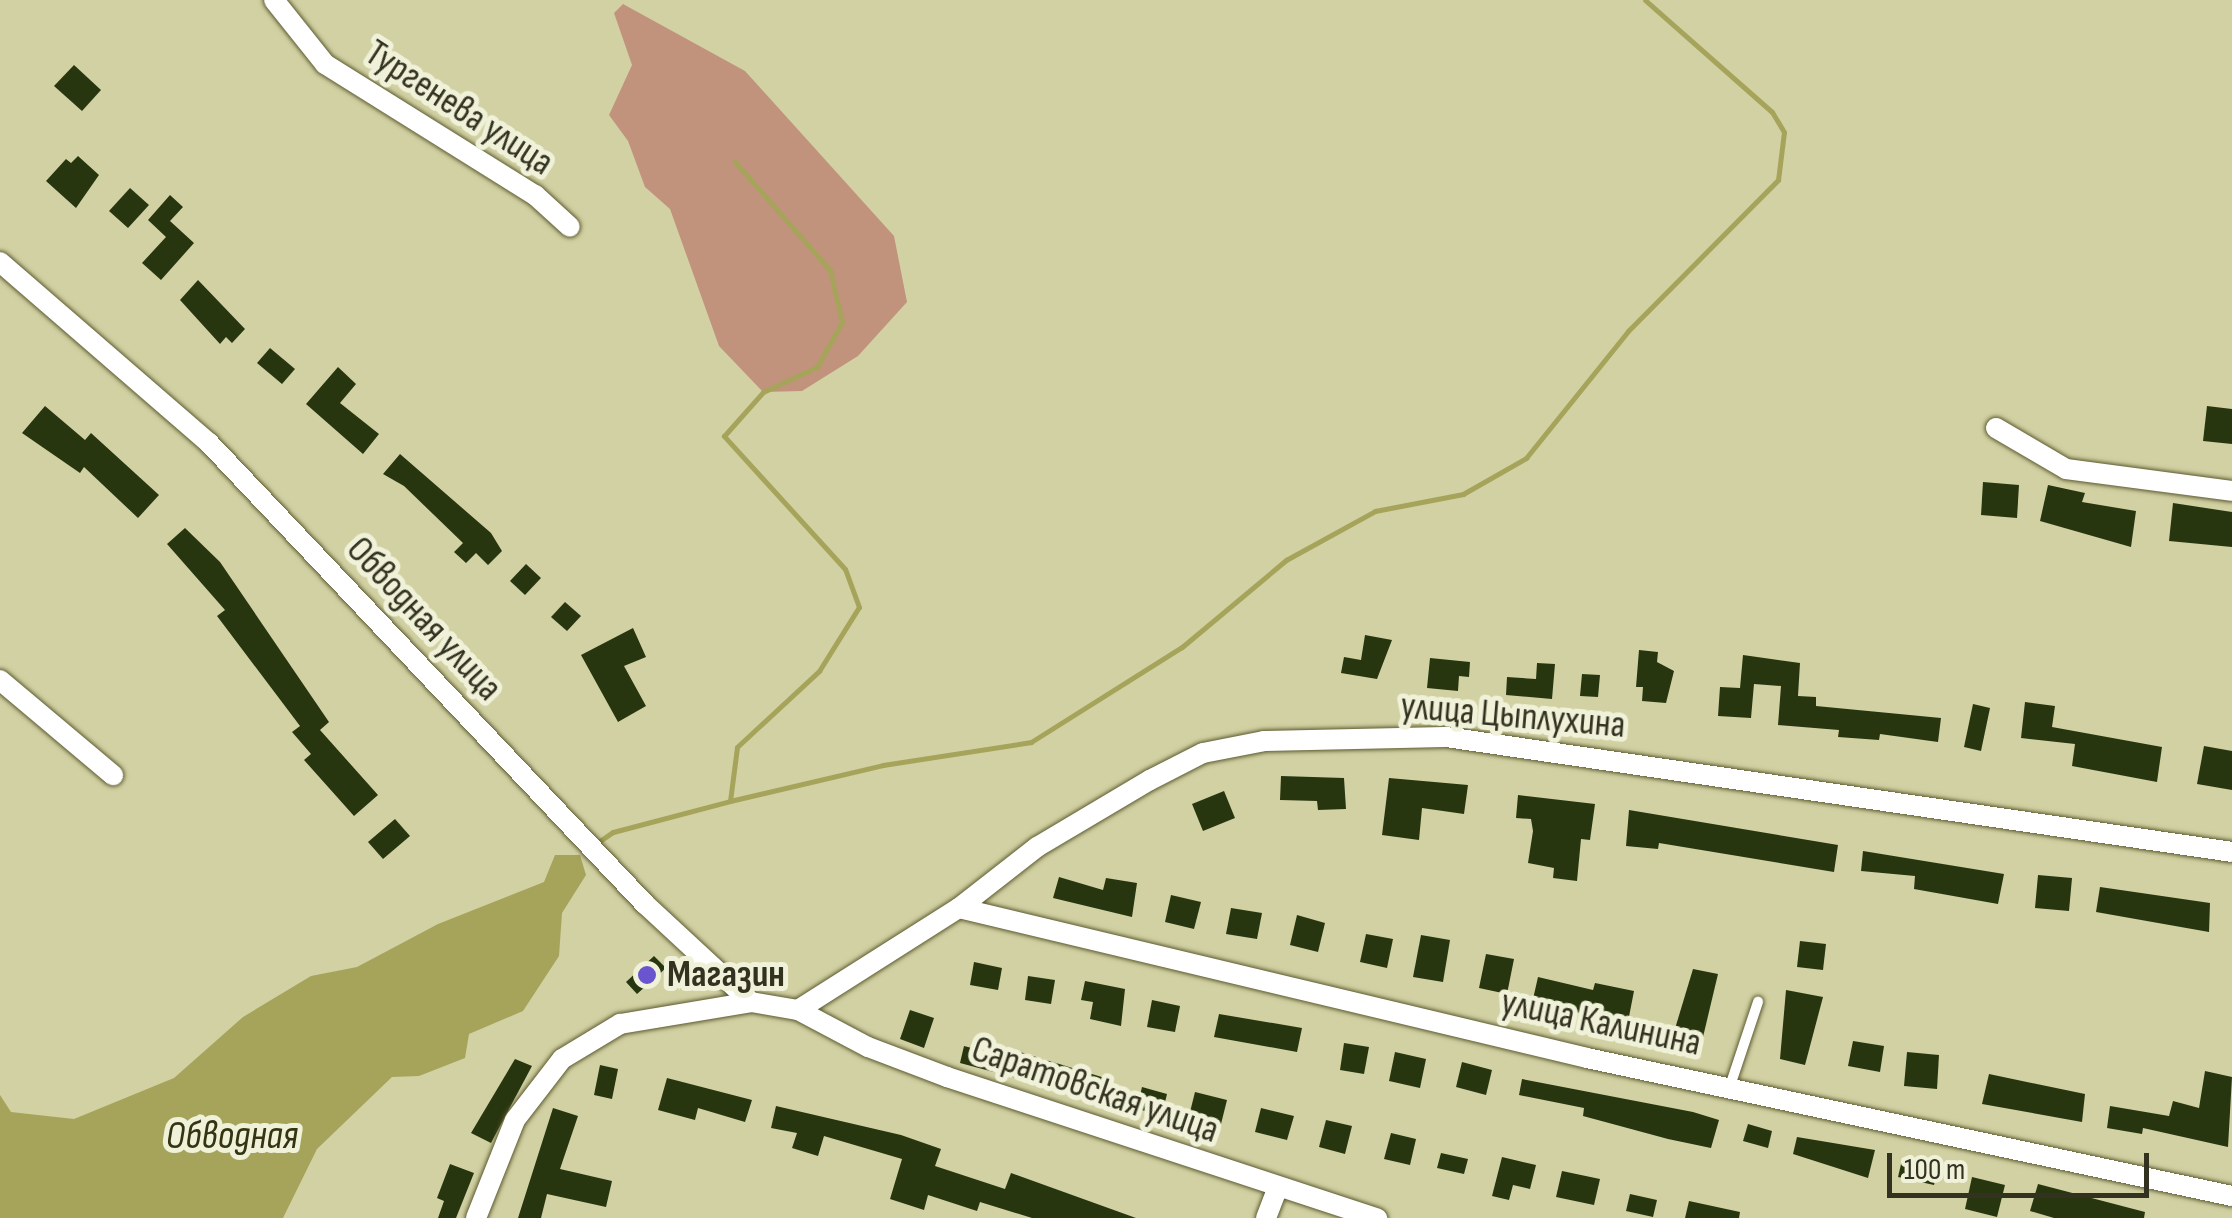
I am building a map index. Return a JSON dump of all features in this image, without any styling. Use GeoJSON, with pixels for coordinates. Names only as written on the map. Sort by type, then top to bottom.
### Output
{"type":"FeatureCollection","features":[{"type":"Feature","properties":{"kind":"street","name":"Тургенева улица"},"geometry":{"type":"LineString","coordinates":[[274,0],[326,64],[535,194],[570,226]]}},
{"type":"Feature","properties":{"kind":"street","name":"Обводная улица"},"geometry":{"type":"LineString","coordinates":[[0,262],[209,443],[645,904],[751,1002]]}},
{"type":"Feature","properties":{"kind":"street"},"geometry":{"type":"LineString","coordinates":[[1996,428],[2066,469],[2232,491]]}},
{"type":"Feature","properties":{"kind":"street"},"geometry":{"type":"LineString","coordinates":[[0,680],[113,775]]}},
{"type":"Feature","properties":{"kind":"street","name":"улица Цыплухина"},"geometry":{"type":"LineString","coordinates":[[798,1010],[959,908],[1037,846],[1150,780],[1203,753],[1264,740],[1446,737],[2232,852]]}},
{"type":"Feature","properties":{"kind":"street","name":"улица Калинина"},"geometry":{"type":"LineString","coordinates":[[959,908],[1587,1058],[2232,1196]]}},
{"type":"Feature","properties":{"kind":"street"},"geometry":{"type":"LineString","coordinates":[[476,1218],[515,1120],[562,1059],[620,1024],[751,1002],[798,1010]]}},
{"type":"Feature","properties":{"kind":"street","name":"Саратовская улица"},"geometry":{"type":"LineString","coordinates":[[798,1010],[868,1047],[947,1077],[1378,1218]]}},
{"type":"Feature","properties":{"kind":"street"},"geometry":{"type":"LineString","coordinates":[[1266,1218],[1277,1188]]}},
{"type":"Feature","properties":{"kind":"lane"},"geometry":{"type":"LineString","coordinates":[[1730,1086],[1758,1002]]}},
{"type":"Feature","properties":{"kind":"shaded area"},"geometry":{"type":"Polygon","coordinates":[[[623,4],[745,71],[894,236],[907,302],[858,356],[802,391],[763,392],[719,346],[670,209],[645,187],[628,141],[609,115],[632,65],[614,13],[623,4]]]}},
{"type":"Feature","properties":{"kind":"water","name":"Обводная"},"geometry":{"type":"Polygon","coordinates":[[[555,855],[580,855],[586,875],[562,913],[559,956],[523,1011],[469,1034],[465,1058],[419,1076],[392,1077],[317,1149],[283,1218],[0,1218],[0,1095],[11,1112],[74,1119],[174,1078],[243,1017],[311,976],[357,967],[438,924],[544,882],[555,855]]]}},
{"type":"Feature","properties":{"kind":"building"},"geometry":{"type":"Polygon","coordinates":[[[74,65],[101,90],[82,111],[54,86],[74,65]]]}},
{"type":"Feature","properties":{"kind":"building"},"geometry":{"type":"Polygon","coordinates":[[[78,156],[99,175],[76,208],[46,181],[66,159],[71,163],[78,156]]]}},
{"type":"Feature","properties":{"kind":"building"},"geometry":{"type":"Polygon","coordinates":[[[130,188],[149,205],[128,228],[109,211],[130,188]]]}},
{"type":"Feature","properties":{"kind":"building"},"geometry":{"type":"Polygon","coordinates":[[[170,195],[183,207],[170,221],[194,243],[161,280],[142,263],[166,237],[148,220],[170,195]]]}},
{"type":"Feature","properties":{"kind":"building"},"geometry":{"type":"Polygon","coordinates":[[[198,280],[245,329],[232,343],[226,337],[220,344],[180,300],[198,280]]]}},
{"type":"Feature","properties":{"kind":"building"},"geometry":{"type":"Polygon","coordinates":[[[270,348],[295,369],[282,384],[257,363],[270,348]]]}},
{"type":"Feature","properties":{"kind":"building"},"geometry":{"type":"Polygon","coordinates":[[[338,367],[356,384],[340,403],[379,434],[363,454],[306,404],[338,367]]]}},
{"type":"Feature","properties":{"kind":"building"},"geometry":{"type":"Polygon","coordinates":[[[45,406],[85,440],[91,433],[159,495],[138,518],[84,467],[80,473],[22,433],[45,406]]]}},
{"type":"Feature","properties":{"kind":"building"},"geometry":{"type":"Polygon","coordinates":[[[2207,406],[2232,409],[2232,444],[2203,441],[2207,406]]]}},
{"type":"Feature","properties":{"kind":"building"},"geometry":{"type":"Polygon","coordinates":[[[400,454],[491,533],[502,551],[488,565],[476,553],[466,563],[454,552],[463,543],[404,486],[383,474],[400,454]]]}},
{"type":"Feature","properties":{"kind":"building"},"geometry":{"type":"Polygon","coordinates":[[[1983,482],[2019,485],[2017,518],[1981,515],[1983,482]]]}},
{"type":"Feature","properties":{"kind":"building"},"geometry":{"type":"Polygon","coordinates":[[[2048,485],[2085,493],[2082,502],[2136,511],[2131,547],[2040,521],[2048,485]]]}},
{"type":"Feature","properties":{"kind":"building"},"geometry":{"type":"Polygon","coordinates":[[[2173,503],[2232,512],[2232,547],[2169,541],[2173,503]]]}},
{"type":"Feature","properties":{"kind":"building"},"geometry":{"type":"Polygon","coordinates":[[[185,528],[220,562],[329,722],[320,730],[378,795],[354,816],[304,760],[311,754],[292,732],[300,726],[217,616],[225,610],[167,544],[185,528]]]}},
{"type":"Feature","properties":{"kind":"building"},"geometry":{"type":"Polygon","coordinates":[[[526,564],[541,578],[525,595],[510,581],[526,564]]]}},
{"type":"Feature","properties":{"kind":"building"},"geometry":{"type":"Polygon","coordinates":[[[565,602],[581,616],[567,631],[551,617],[565,602]]]}},
{"type":"Feature","properties":{"kind":"building"},"geometry":{"type":"Polygon","coordinates":[[[633,628],[646,657],[624,666],[646,706],[618,722],[581,655],[633,628]]]}},
{"type":"Feature","properties":{"kind":"building"},"geometry":{"type":"Polygon","coordinates":[[[1365,635],[1392,640],[1377,679],[1341,673],[1344,657],[1361,660],[1365,635]]]}},
{"type":"Feature","properties":{"kind":"building"},"geometry":{"type":"Polygon","coordinates":[[[1639,650],[1658,652],[1657,662],[1674,671],[1666,703],[1642,701],[1643,687],[1636,687],[1639,650]]]}},
{"type":"Feature","properties":{"kind":"building"},"geometry":{"type":"Polygon","coordinates":[[[1743,655],[1800,663],[1798,696],[1816,697],[1816,706],[1941,718],[1938,742],[1880,734],[1879,740],[1838,737],[1839,730],[1778,725],[1781,686],[1754,684],[1751,718],[1718,716],[1720,687],[1740,688],[1743,655]]]}},
{"type":"Feature","properties":{"kind":"building"},"geometry":{"type":"Polygon","coordinates":[[[1430,658],[1470,662],[1469,677],[1459,676],[1458,691],[1427,688],[1430,658]]]}},
{"type":"Feature","properties":{"kind":"building"},"geometry":{"type":"Polygon","coordinates":[[[1537,663],[1555,664],[1552,699],[1506,695],[1507,677],[1536,679],[1537,663]]]}},
{"type":"Feature","properties":{"kind":"building"},"geometry":{"type":"Polygon","coordinates":[[[1582,674],[1600,675],[1598,697],[1580,696],[1582,674]]]}},
{"type":"Feature","properties":{"kind":"building"},"geometry":{"type":"Polygon","coordinates":[[[2025,702],[2055,706],[2052,727],[2162,747],[2157,782],[2072,766],[2075,744],[2021,738],[2025,702]]]}},
{"type":"Feature","properties":{"kind":"building"},"geometry":{"type":"Polygon","coordinates":[[[1973,704],[1990,708],[1981,751],[1964,747],[1973,704]]]}},
{"type":"Feature","properties":{"kind":"building"},"geometry":{"type":"Polygon","coordinates":[[[2204,746],[2232,751],[2232,790],[2197,784],[2204,746]]]}},
{"type":"Feature","properties":{"kind":"building"},"geometry":{"type":"Polygon","coordinates":[[[1281,776],[1344,778],[1346,809],[1318,810],[1317,801],[1280,800],[1281,776]]]}},
{"type":"Feature","properties":{"kind":"building"},"geometry":{"type":"Polygon","coordinates":[[[1389,778],[1468,785],[1464,814],[1422,808],[1419,840],[1382,835],[1389,778]]]}},
{"type":"Feature","properties":{"kind":"building"},"geometry":{"type":"Polygon","coordinates":[[[1224,791],[1235,818],[1203,831],[1192,804],[1224,791]]]}},
{"type":"Feature","properties":{"kind":"building"},"geometry":{"type":"Polygon","coordinates":[[[1518,795],[1595,804],[1590,840],[1581,839],[1577,881],[1553,878],[1554,868],[1528,863],[1533,831],[1531,819],[1516,818],[1518,795]]]}},
{"type":"Feature","properties":{"kind":"building"},"geometry":{"type":"Polygon","coordinates":[[[1629,810],[1838,845],[1834,872],[1659,843],[1658,849],[1626,846],[1629,810]]]}},
{"type":"Feature","properties":{"kind":"building"},"geometry":{"type":"Polygon","coordinates":[[[395,819],[410,836],[383,859],[368,842],[395,819]]]}},
{"type":"Feature","properties":{"kind":"building"},"geometry":{"type":"Polygon","coordinates":[[[1863,851],[2004,874],[1998,904],[1914,889],[1915,876],[1861,871],[1863,851]]]}},
{"type":"Feature","properties":{"kind":"building"},"geometry":{"type":"Polygon","coordinates":[[[2038,875],[2072,878],[2069,911],[2035,908],[2038,875]]]}},
{"type":"Feature","properties":{"kind":"building"},"geometry":{"type":"Polygon","coordinates":[[[1059,877],[1103,890],[1106,878],[1137,883],[1132,917],[1053,898],[1059,877]]]}},
{"type":"Feature","properties":{"kind":"building"},"geometry":{"type":"Polygon","coordinates":[[[2100,887],[2210,903],[2209,932],[2096,912],[2100,887]]]}},
{"type":"Feature","properties":{"kind":"building"},"geometry":{"type":"Polygon","coordinates":[[[1171,895],[1201,902],[1194,929],[1165,922],[1171,895]]]}},
{"type":"Feature","properties":{"kind":"building"},"geometry":{"type":"Polygon","coordinates":[[[1231,908],[1262,913],[1257,939],[1226,934],[1231,908]]]}},
{"type":"Feature","properties":{"kind":"building"},"geometry":{"type":"Polygon","coordinates":[[[1297,915],[1325,923],[1318,952],[1290,945],[1297,915]]]}},
{"type":"Feature","properties":{"kind":"building"},"geometry":{"type":"Polygon","coordinates":[[[1366,934],[1393,939],[1387,968],[1360,962],[1366,934]]]}},
{"type":"Feature","properties":{"kind":"building"},"geometry":{"type":"Polygon","coordinates":[[[1421,935],[1450,940],[1443,982],[1413,977],[1421,935]]]}},
{"type":"Feature","properties":{"kind":"building"},"geometry":{"type":"Polygon","coordinates":[[[1800,941],[1826,944],[1823,970],[1797,967],[1800,941]]]}},
{"type":"Feature","properties":{"kind":"building"},"geometry":{"type":"Polygon","coordinates":[[[1486,954],[1514,959],[1507,994],[1479,988],[1486,954]]]}},
{"type":"Feature","properties":{"kind":"building"},"geometry":{"type":"Polygon","coordinates":[[[654,956],[666,968],[637,994],[626,982],[654,956]]]}},
{"type":"Feature","properties":{"kind":"building"},"geometry":{"type":"Polygon","coordinates":[[[974,962],[1002,968],[998,990],[970,985],[974,962]]]}},
{"type":"Feature","properties":{"kind":"building"},"geometry":{"type":"Polygon","coordinates":[[[1693,969],[1718,974],[1703,1037],[1674,1032],[1693,969]]]}},
{"type":"Feature","properties":{"kind":"building"},"geometry":{"type":"Polygon","coordinates":[[[1028,976],[1055,980],[1051,1004],[1025,1000],[1028,976]]]}},
{"type":"Feature","properties":{"kind":"building"},"geometry":{"type":"Polygon","coordinates":[[[1538,977],[1593,990],[1595,983],[1634,991],[1627,1027],[1533,999],[1538,977]]]}},
{"type":"Feature","properties":{"kind":"building"},"geometry":{"type":"Polygon","coordinates":[[[1085,981],[1125,989],[1121,1026],[1090,1019],[1093,1002],[1081,1000],[1085,981]]]}},
{"type":"Feature","properties":{"kind":"building"},"geometry":{"type":"Polygon","coordinates":[[[1786,990],[1823,997],[1805,1065],[1780,1059],[1786,990]]]}},
{"type":"Feature","properties":{"kind":"building"},"geometry":{"type":"Polygon","coordinates":[[[1152,1000],[1180,1006],[1175,1032],[1147,1027],[1152,1000]]]}},
{"type":"Feature","properties":{"kind":"building"},"geometry":{"type":"Polygon","coordinates":[[[910,1010],[934,1018],[924,1048],[900,1039],[910,1010]]]}},
{"type":"Feature","properties":{"kind":"building"},"geometry":{"type":"Polygon","coordinates":[[[1219,1014],[1302,1028],[1297,1052],[1214,1037],[1219,1014]]]}},
{"type":"Feature","properties":{"kind":"building"},"geometry":{"type":"Polygon","coordinates":[[[1853,1041],[1884,1046],[1880,1072],[1848,1066],[1853,1041]]]}},
{"type":"Feature","properties":{"kind":"building"},"geometry":{"type":"Polygon","coordinates":[[[1344,1043],[1369,1047],[1364,1074],[1340,1070],[1344,1043]]]}},
{"type":"Feature","properties":{"kind":"building"},"geometry":{"type":"Polygon","coordinates":[[[964,1046],[1015,1059],[1017,1051],[1105,1078],[1099,1100],[960,1063],[964,1046]]]}},
{"type":"Feature","properties":{"kind":"building"},"geometry":{"type":"Polygon","coordinates":[[[1395,1052],[1426,1059],[1420,1088],[1389,1081],[1395,1052]]]}},
{"type":"Feature","properties":{"kind":"building"},"geometry":{"type":"Polygon","coordinates":[[[1907,1052],[1939,1055],[1937,1089],[1904,1086],[1907,1052]]]}},
{"type":"Feature","properties":{"kind":"building"},"geometry":{"type":"Polygon","coordinates":[[[515,1059],[532,1066],[491,1143],[471,1133],[515,1059]]]}},
{"type":"Feature","properties":{"kind":"building"},"geometry":{"type":"Polygon","coordinates":[[[1462,1062],[1492,1070],[1486,1095],[1456,1087],[1462,1062]]]}},
{"type":"Feature","properties":{"kind":"building"},"geometry":{"type":"Polygon","coordinates":[[[600,1065],[618,1069],[612,1099],[594,1095],[600,1065]]]}},
{"type":"Feature","properties":{"kind":"building"},"geometry":{"type":"Polygon","coordinates":[[[2205,1071],[2232,1077],[2228,1147],[2143,1128],[2142,1134],[2107,1128],[2110,1106],[2169,1116],[2173,1101],[2199,1108],[2205,1071]]]}},
{"type":"Feature","properties":{"kind":"building"},"geometry":{"type":"Polygon","coordinates":[[[1989,1074],[2085,1094],[2082,1122],[1982,1104],[1989,1074]]]}},
{"type":"Feature","properties":{"kind":"building"},"geometry":{"type":"Polygon","coordinates":[[[667,1078],[752,1100],[745,1122],[698,1108],[695,1120],[658,1110],[667,1078]]]}},
{"type":"Feature","properties":{"kind":"building"},"geometry":{"type":"Polygon","coordinates":[[[1522,1079],[1719,1120],[1711,1148],[1583,1116],[1584,1108],[1519,1095],[1522,1079]]]}},
{"type":"Feature","properties":{"kind":"building"},"geometry":{"type":"Polygon","coordinates":[[[1142,1087],[1167,1094],[1162,1115],[1137,1109],[1142,1087]]]}},
{"type":"Feature","properties":{"kind":"building"},"geometry":{"type":"Polygon","coordinates":[[[1195,1092],[1227,1100],[1221,1124],[1189,1116],[1195,1092]]]}},
{"type":"Feature","properties":{"kind":"building"},"geometry":{"type":"Polygon","coordinates":[[[776,1106],[901,1135],[941,1149],[935,1166],[1005,1189],[1011,1173],[1136,1218],[1032,1218],[980,1202],[977,1211],[928,1195],[924,1210],[890,1199],[902,1159],[824,1136],[818,1156],[792,1148],[797,1133],[771,1128],[776,1106]]]}},
{"type":"Feature","properties":{"kind":"building"},"geometry":{"type":"Polygon","coordinates":[[[553,1108],[578,1116],[560,1169],[612,1181],[606,1207],[547,1194],[541,1218],[518,1218],[553,1108]]]}},
{"type":"Feature","properties":{"kind":"building"},"geometry":{"type":"Polygon","coordinates":[[[1261,1108],[1294,1116],[1287,1140],[1255,1132],[1261,1108]]]}},
{"type":"Feature","properties":{"kind":"building"},"geometry":{"type":"Polygon","coordinates":[[[1326,1120],[1352,1126],[1345,1154],[1319,1147],[1326,1120]]]}},
{"type":"Feature","properties":{"kind":"building"},"geometry":{"type":"Polygon","coordinates":[[[1748,1124],[1772,1131],[1768,1148],[1743,1141],[1748,1124]]]}},
{"type":"Feature","properties":{"kind":"building"},"geometry":{"type":"Polygon","coordinates":[[[1391,1133],[1416,1139],[1410,1165],[1384,1159],[1391,1133]]]}},
{"type":"Feature","properties":{"kind":"building"},"geometry":{"type":"Polygon","coordinates":[[[1797,1137],[1875,1150],[1868,1178],[1793,1154],[1797,1137]]]}},
{"type":"Feature","properties":{"kind":"building"},"geometry":{"type":"Polygon","coordinates":[[[1441,1153],[1468,1159],[1464,1174],[1437,1168],[1441,1153]]]}},
{"type":"Feature","properties":{"kind":"building"},"geometry":{"type":"Polygon","coordinates":[[[1502,1157],[1536,1165],[1530,1189],[1513,1185],[1509,1200],[1492,1196],[1502,1157]]]}},
{"type":"Feature","properties":{"kind":"building"},"geometry":{"type":"Polygon","coordinates":[[[1902,1160],[1938,1167],[1934,1185],[1898,1177],[1902,1160]]]}},
{"type":"Feature","properties":{"kind":"building"},"geometry":{"type":"Polygon","coordinates":[[[450,1164],[474,1173],[456,1218],[438,1218],[444,1201],[437,1198],[450,1164]]]}},
{"type":"Feature","properties":{"kind":"building"},"geometry":{"type":"Polygon","coordinates":[[[1562,1171],[1600,1179],[1594,1205],[1556,1197],[1562,1171]]]}},
{"type":"Feature","properties":{"kind":"building"},"geometry":{"type":"Polygon","coordinates":[[[1972,1177],[2005,1185],[1997,1217],[1965,1209],[1972,1177]]]}},
{"type":"Feature","properties":{"kind":"building"},"geometry":{"type":"Polygon","coordinates":[[[2038,1184],[2145,1212],[2144,1218],[2054,1218],[2030,1211],[2038,1184]]]}},
{"type":"Feature","properties":{"kind":"building"},"geometry":{"type":"Polygon","coordinates":[[[1630,1194],[1657,1200],[1653,1217],[1626,1211],[1630,1194]]]}},
{"type":"Feature","properties":{"kind":"building"},"geometry":{"type":"Polygon","coordinates":[[[1689,1201],[1740,1212],[1739,1218],[1685,1218],[1689,1201]]]}},
{"type":"Feature","properties":{"kind":"waterway"},"geometry":{"type":"LineString","coordinates":[[597,843],[613,832],[883,765],[1031,742],[1182,647],[1286,560],[1375,511],[1463,494],[1526,458],[1628,331],[1778,180],[1784,132],[1772,112],[1645,0]]}},
{"type":"Feature","properties":{"kind":"waterway"},"geometry":{"type":"LineString","coordinates":[[730,801],[737,747],[819,671],[859,607],[845,569],[724,436],[763,392],[817,367],[842,322],[830,270],[735,162]]}},
{"type":"Feature","properties":{"kind":"place","name":"Магазин"},"geometry":{"type":"Point","coordinates":[647,975]}}]}
